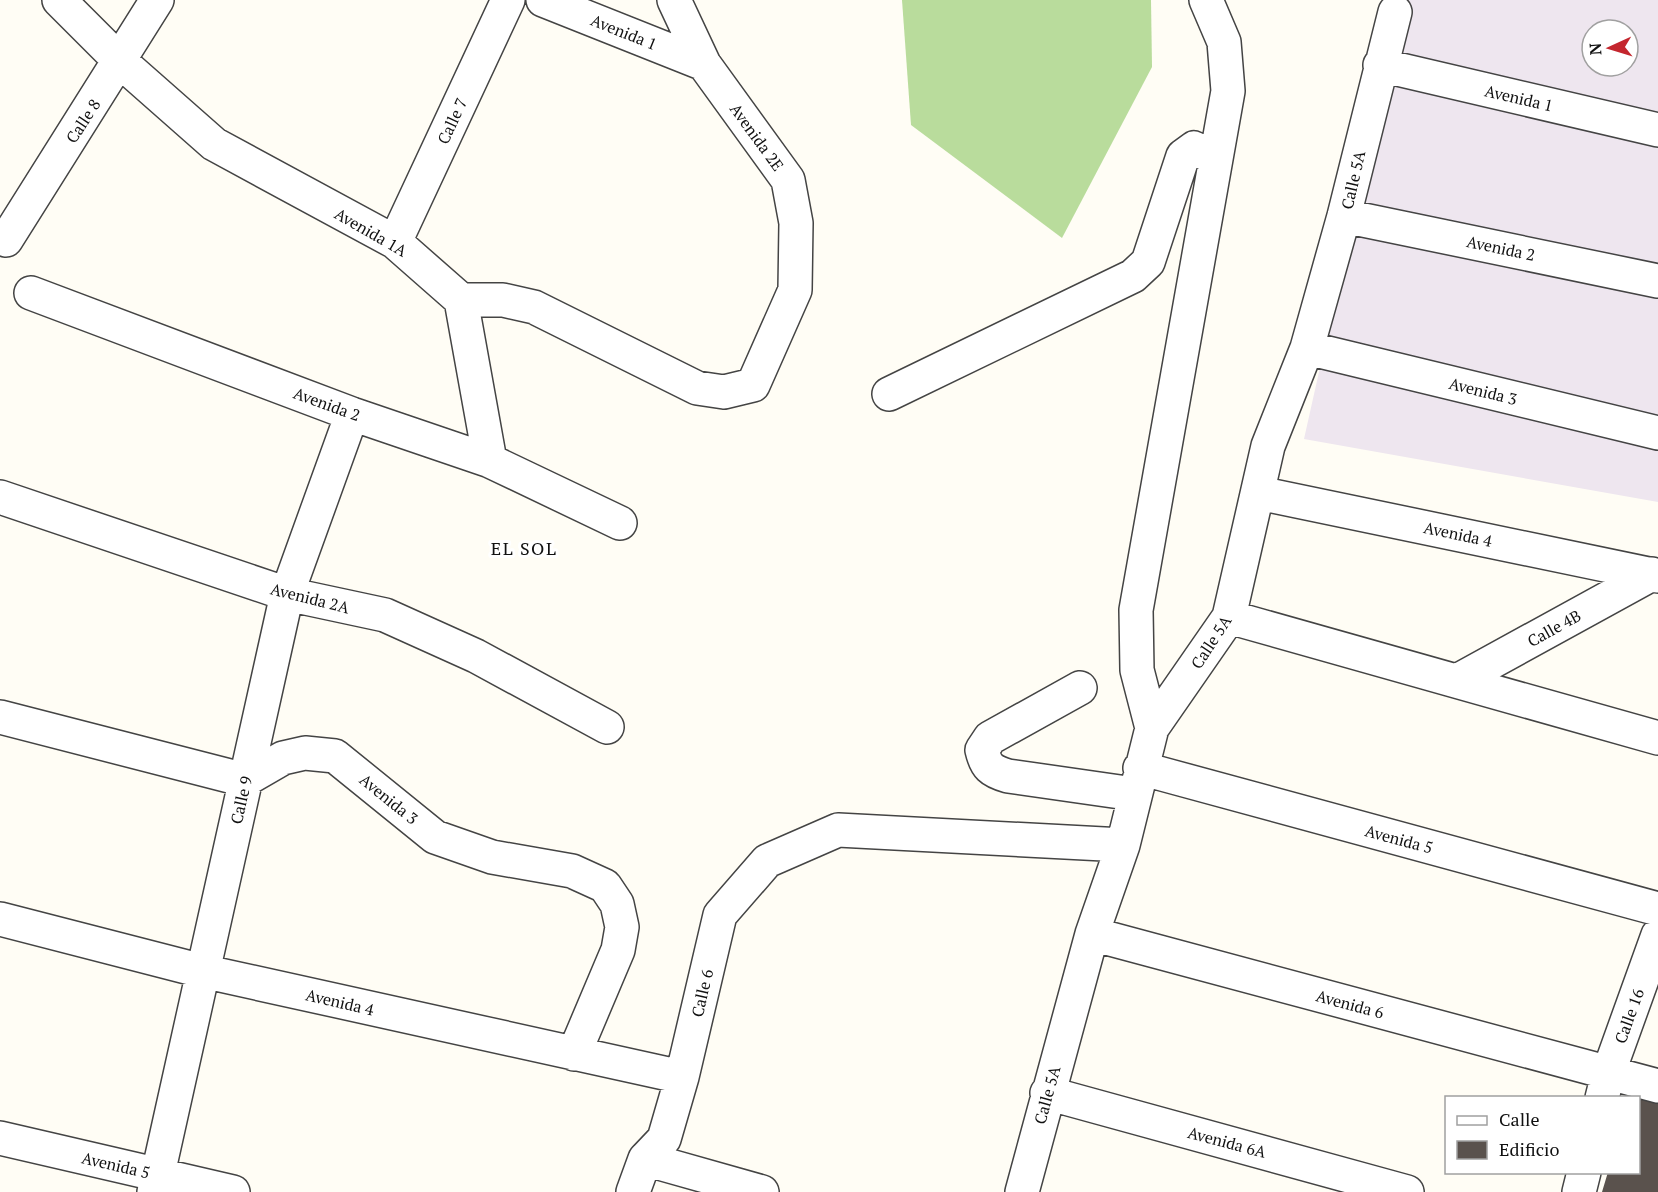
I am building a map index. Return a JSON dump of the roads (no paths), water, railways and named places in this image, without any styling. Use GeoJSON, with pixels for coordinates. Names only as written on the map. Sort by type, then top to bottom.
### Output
{"type":"FeatureCollection","features":[{"type":"Feature","properties":{"kind":"street","name":"Avenida 1A"},"geometry":{"type":"LineString","coordinates":[[59,0],[121,62],[214,144],[395,242],[461,300]]}},
{"type":"Feature","properties":{"kind":"street","name":"Calle 8"},"geometry":{"type":"LineString","coordinates":[[6,240],[121,62],[157,0]]}},
{"type":"Feature","properties":{"kind":"street","name":"Calle 7"},"geometry":{"type":"LineString","coordinates":[[395,242],[508,0]]}},
{"type":"Feature","properties":{"kind":"street","name":"Avenida 1"},"geometry":{"type":"LineString","coordinates":[[543,0],[704,64]]}},
{"type":"Feature","properties":{"kind":"street","name":"Avenida 2E"},"geometry":{"type":"LineString","coordinates":[[461,300],[503,300],[534,307],[697,388],[724,392],[753,385],[795,290],[796,223],[788,180],[704,64],[674,0]]}},
{"type":"Feature","properties":{"kind":"street"},"geometry":{"type":"LineString","coordinates":[[1152,728],[1137,670],[1136,610],[1214,158],[1228,91],[1224,42],[1206,0]]}},
{"type":"Feature","properties":{"kind":"street","name":"Calle 5A"},"geometry":{"type":"LineString","coordinates":[[1022,1192],[1092,934],[1123,845],[1137,781],[1152,728],[1229,617],[1268,446],[1307,348],[1344,216],[1395,12]]}},
{"type":"Feature","properties":{"kind":"street","name":"Avenida 1"},"geometry":{"type":"LineString","coordinates":[[1380,65],[1658,130]]}},
{"type":"Feature","properties":{"kind":"street"},"geometry":{"type":"LineString","coordinates":[[889,394],[1133,276],[1148,262],[1183,156],[1194,148],[1214,158]]}},
{"type":"Feature","properties":{"kind":"street","name":"Avenida 2"},"geometry":{"type":"LineString","coordinates":[[1344,216],[1658,281]]}},
{"type":"Feature","properties":{"kind":"street","name":"Avenida 2"},"geometry":{"type":"LineString","coordinates":[[31,293],[352,414],[490,461],[620,523]]}},
{"type":"Feature","properties":{"kind":"street"},"geometry":{"type":"LineString","coordinates":[[461,300],[490,461]]}},
{"type":"Feature","properties":{"kind":"street","name":"Avenida 3"},"geometry":{"type":"LineString","coordinates":[[1307,348],[1658,433]]}},
{"type":"Feature","properties":{"kind":"street","name":"Calle 9"},"geometry":{"type":"LineString","coordinates":[[156,1183],[287,594],[352,414]]}},
{"type":"Feature","properties":{"kind":"street","name":"Avenida 4"},"geometry":{"type":"LineString","coordinates":[[1258,492],[1655,575]]}},
{"type":"Feature","properties":{"kind":"street","name":"Avenida 2A"},"geometry":{"type":"LineString","coordinates":[[0,497],[287,594],[385,615],[476,656],[607,727]]}},
{"type":"Feature","properties":{"kind":"street","name":"Calle 4B"},"geometry":{"type":"LineString","coordinates":[[1457,681],[1655,575]]}},
{"type":"Feature","properties":{"kind":"street"},"geometry":{"type":"LineString","coordinates":[[1229,617],[1658,738]]}},
{"type":"Feature","properties":{"kind":"street","name":"Avenida 5"},"geometry":{"type":"LineString","coordinates":[[1080,688],[990,738],[982,750],[985,765],[994,772],[1008,776],[1137,781],[1658,930]]}},
{"type":"Feature","properties":{"kind":"street"},"geometry":{"type":"LineString","coordinates":[[0,717],[245,780]]}},
{"type":"Feature","properties":{"kind":"street","name":"Avenida 3"},"geometry":{"type":"LineString","coordinates":[[245,780],[283,758],[305,753],[335,756],[435,837],[492,857],[572,871],[604,886],[617,904],[622,927],[618,950],[574,1054]]}},
{"type":"Feature","properties":{"kind":"street","name":"Calle 6"},"geometry":{"type":"LineString","coordinates":[[633,1192],[661,1164],[720,915],[767,861],[838,830],[1123,845]]}},
{"type":"Feature","properties":{"kind":"street","name":"Avenida 4"},"geometry":{"type":"LineString","coordinates":[[0,919],[202,971],[682,1077]]}},
{"type":"Feature","properties":{"kind":"street","name":"Calle 16"},"geometry":{"type":"LineString","coordinates":[[1605,1086],[1658,930]]}},
{"type":"Feature","properties":{"kind":"street","name":"Avenida 6"},"geometry":{"type":"LineString","coordinates":[[1092,934],[1605,1086],[1658,1086]]}},
{"type":"Feature","properties":{"kind":"street","name":"Avenida 6A"},"geometry":{"type":"LineString","coordinates":[[1047,1093],[1407,1192]]}},
{"type":"Feature","properties":{"kind":"street","name":"Avenida 5"},"geometry":{"type":"LineString","coordinates":[[0,1138],[156,1183],[233,1192]]}},
{"type":"Feature","properties":{"kind":"street"},"geometry":{"type":"LineString","coordinates":[[661,1164],[762,1192]]}},
{"type":"Feature","properties":{"kind":"street"},"geometry":{"type":"LineString","coordinates":[[1579,1192],[1584,1174]]}},
{"type":"Feature","properties":{"kind":"district","name":"EL SOL"},"geometry":{"type":"Point","coordinates":[524,548]}}]}
